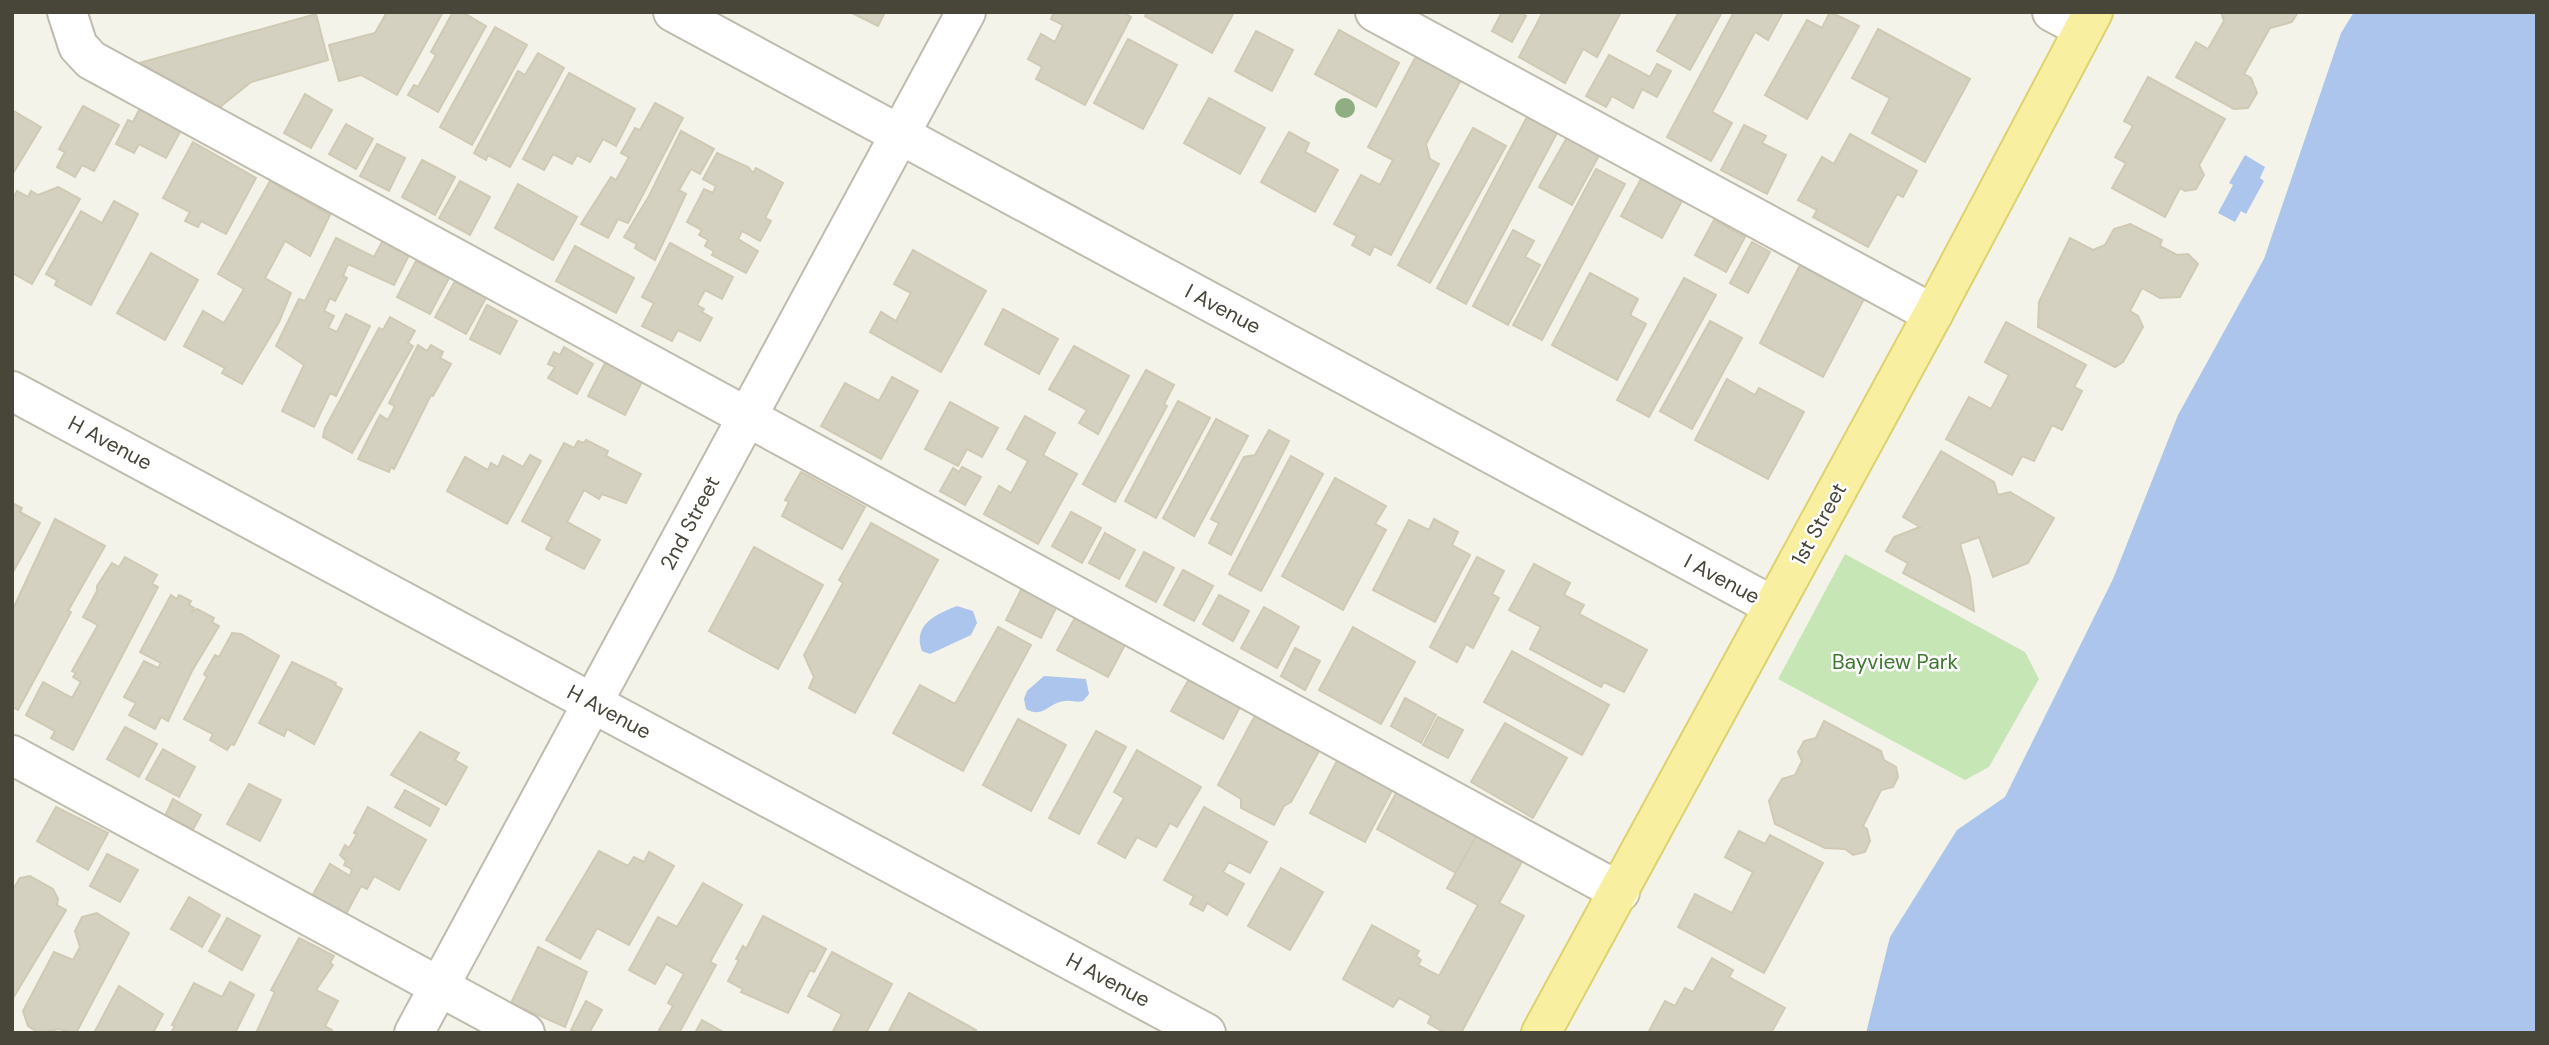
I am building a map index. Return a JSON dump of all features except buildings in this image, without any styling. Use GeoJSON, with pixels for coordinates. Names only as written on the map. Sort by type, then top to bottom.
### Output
{"type":"FeatureCollection","features":[{"type":"Feature","properties":{"kind":"main road","name":"1st Street"},"geometry":{"type":"LineString","coordinates":[[1541,1033],[1933,314],[2076,18]]}},
{"type":"Feature","properties":{"kind":"street"},"geometry":{"type":"LineString","coordinates":[[67,12],[78,46],[91,60],[1620,892]]}},
{"type":"Feature","properties":{"kind":"street","name":"I Avenue"},"geometry":{"type":"LineString","coordinates":[[673,12],[1773,606]]}},
{"type":"Feature","properties":{"kind":"street","name":"2nd Street"},"geometry":{"type":"LineString","coordinates":[[414,1033],[966,12]]}},
{"type":"Feature","properties":{"kind":"street"},"geometry":{"type":"LineString","coordinates":[[1375,12],[1933,314]]}},
{"type":"Feature","properties":{"kind":"street","name":"H Avenue"},"geometry":{"type":"LineString","coordinates":[[12,391],[1206,1033]]}},
{"type":"Feature","properties":{"kind":"street"},"geometry":{"type":"LineString","coordinates":[[12,755],[525,1033]]}},
{"type":"Feature","properties":{"kind":"green space","name":"Bayview Park"},"geometry":{"type":"Polygon","coordinates":[[[1845,554],[2025,652],[2039,679],[1989,767],[1965,780],[1778,679],[1845,554]]]}},
{"type":"Feature","properties":{"kind":"water"},"geometry":{"type":"Polygon","coordinates":[[[2354,12],[2537,12],[2537,1033],[1866,1033],[1890,937],[1957,830],[2005,797],[2113,579],[2178,415],[2264,259],[2341,33],[2354,12]]]}},
{"type":"Feature","properties":{"kind":"water"},"geometry":{"type":"Polygon","coordinates":[[[2245,155],[2265,167],[2260,178],[2264,181],[2246,214],[2241,211],[2235,222],[2218,213],[2233,185],[2229,183],[2245,155]]]}},
{"type":"Feature","properties":{"kind":"water"},"geometry":{"type":"Polygon","coordinates":[[[957,606],[973,611],[977,623],[971,635],[930,654],[922,651],[920,634],[923,627],[934,617],[957,606]]]}},
{"type":"Feature","properties":{"kind":"water"},"geometry":{"type":"Polygon","coordinates":[[[1044,676],[1086,679],[1089,694],[1083,701],[1059,702],[1042,711],[1032,712],[1026,709],[1024,699],[1027,691],[1044,676]]]}}]}
